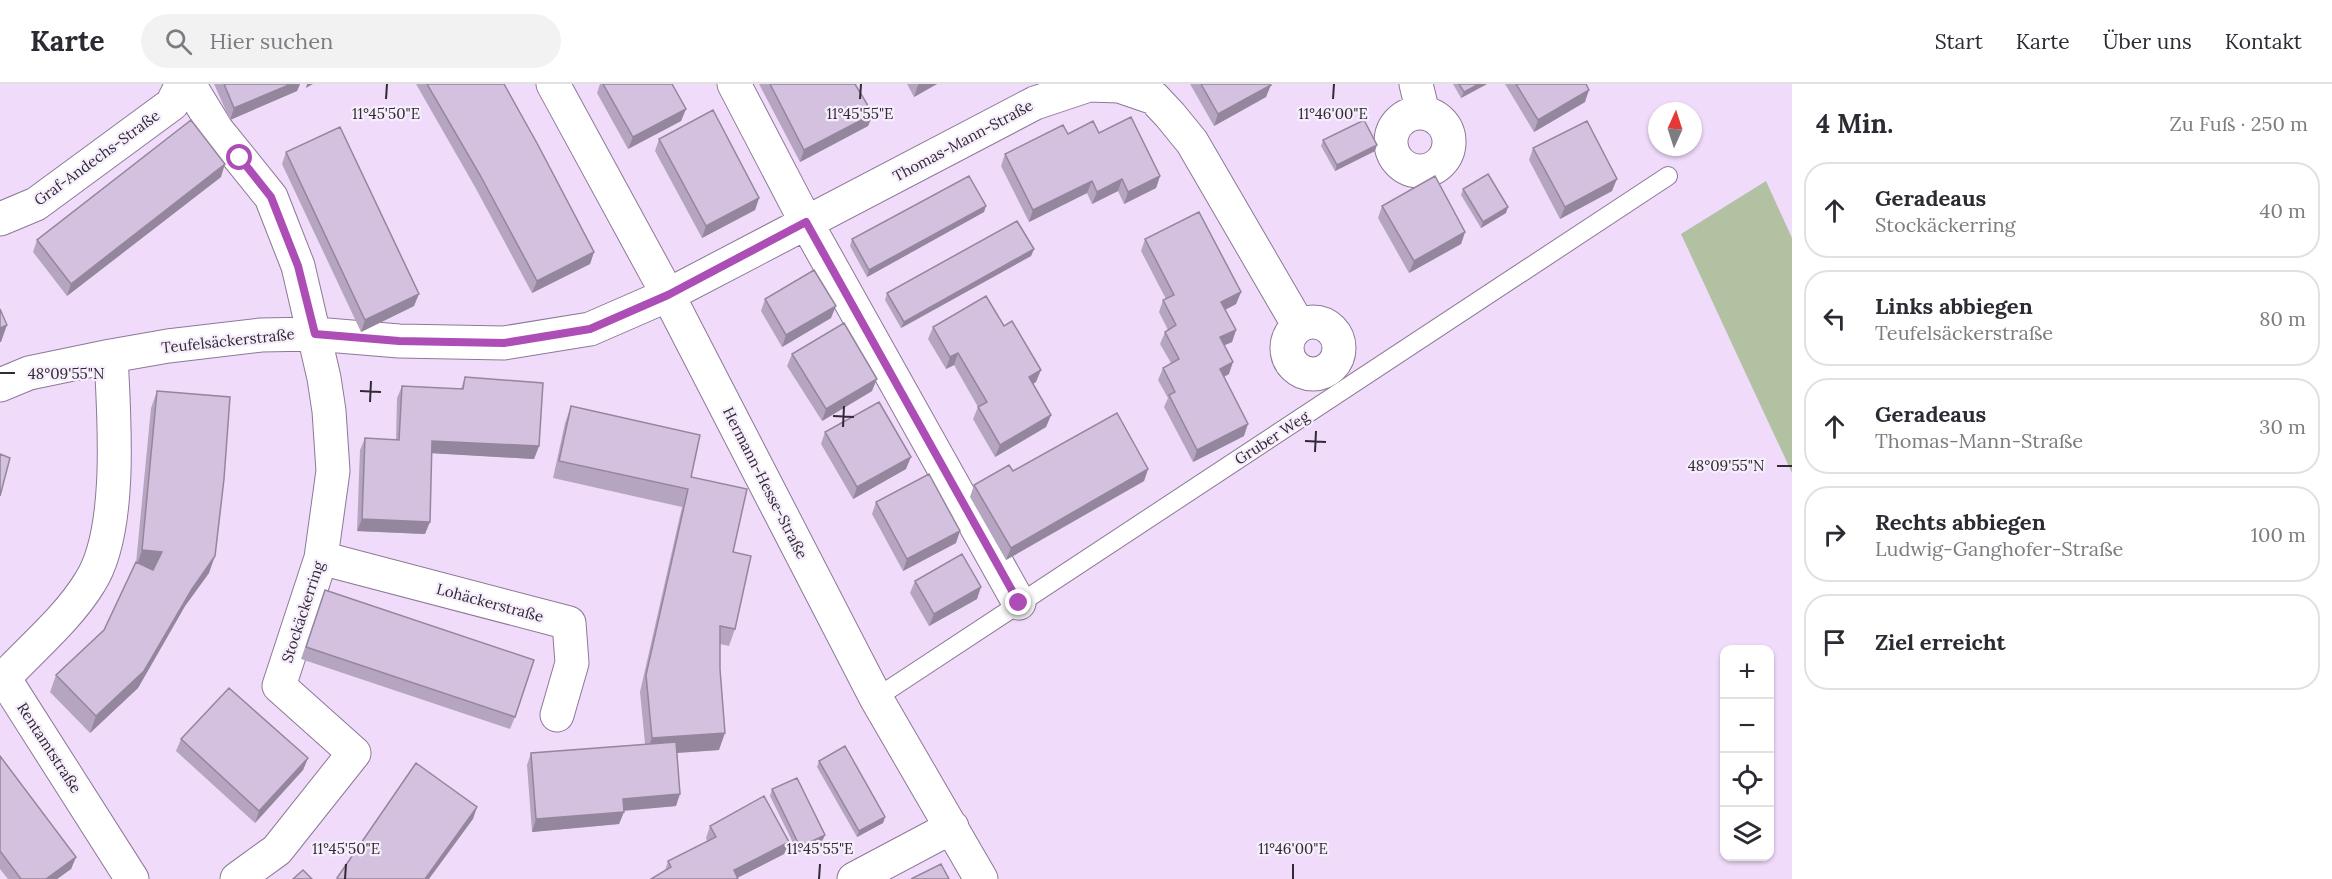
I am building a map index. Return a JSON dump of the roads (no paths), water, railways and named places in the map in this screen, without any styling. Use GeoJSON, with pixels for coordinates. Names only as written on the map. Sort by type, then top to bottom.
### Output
{"type":"FeatureCollection","features":[{"type":"Feature","properties":{"kind":"street","name":"Graf-Andechs-Straße"},"geometry":{"type":"LineString","coordinates":[[0,219],[36,204],[172,104],[182,84]]}},
{"type":"Feature","properties":{"kind":"street","name":"Stockäckerring"},"geometry":{"type":"LineString","coordinates":[[189,84],[217,130],[271,197],[298,266],[315,334],[329,411],[333,471],[321,558],[279,686],[354,753],[277,850],[237,879]]}},
{"type":"Feature","properties":{"kind":"street","name":"Hermann-Hesse-Straße"},"geometry":{"type":"LineString","coordinates":[[553,84],[668,295],[876,698],[981,879]]}},
{"type":"Feature","properties":{"kind":"street"},"geometry":{"type":"LineString","coordinates":[[734,84],[806,222],[1019,603]]}},
{"type":"Feature","properties":{"kind":"street","name":"Thomas-Mann-Straße"},"geometry":{"type":"LineString","coordinates":[[668,295],[806,222],[1030,93],[1089,85],[1158,91],[1170,115],[1192,142],[1299,326]]}},
{"type":"Feature","properties":{"kind":"street","name":"Teufelsäckerstraße"},"geometry":{"type":"LineString","coordinates":[[0,385],[29,373],[111,356],[168,346],[261,335],[315,334],[399,341],[504,343],[590,329],[668,295]]}},
{"type":"Feature","properties":{"kind":"street","name":"Rentamtstraße"},"geometry":{"type":"LineString","coordinates":[[111,356],[114,418],[111,518],[102,560],[74,605],[4,678],[132,879]]}},
{"type":"Feature","properties":{"kind":"street","name":"Lohäckerstraße"},"geometry":{"type":"LineString","coordinates":[[321,558],[568,623],[572,663],[557,715]]}},
{"type":"Feature","properties":{"kind":"street"},"geometry":{"type":"LineString","coordinates":[[854,879],[952,826]]}},
{"type":"Feature","properties":{"kind":"lane","name":"Gruber Weg"},"geometry":{"type":"LineString","coordinates":[[876,698],[1668,176]]}}]}
